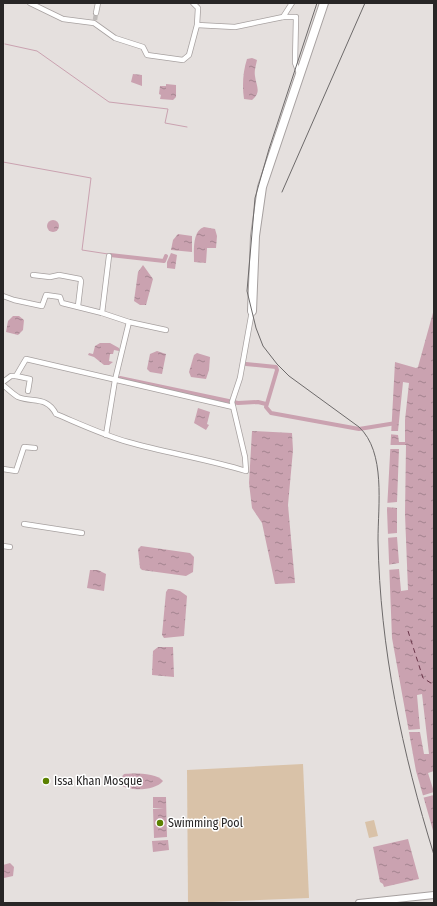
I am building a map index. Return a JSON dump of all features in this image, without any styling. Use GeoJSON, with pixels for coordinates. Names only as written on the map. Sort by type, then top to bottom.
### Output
{"type":"FeatureCollection","features":[{"type":"Feature","properties":{"kind":"highway"},"geometry":{"type":"LineString","coordinates":[[252,311],[255,236],[262,187],[299,73],[324,3]]}},
{"type":"Feature","properties":{"kind":"main road"},"geometry":{"type":"LineString","coordinates":[[359,903],[434,895]]}},
{"type":"Feature","properties":{"kind":"street"},"geometry":{"type":"LineString","coordinates":[[30,3],[63,19],[94,21],[115,38],[143,47],[147,55],[183,60],[190,55],[197,25],[198,8],[193,3]]}},
{"type":"Feature","properties":{"kind":"street"},"geometry":{"type":"LineString","coordinates":[[96,13],[98,3]]}},
{"type":"Feature","properties":{"kind":"street"},"geometry":{"type":"LineString","coordinates":[[282,17],[292,3]]}},
{"type":"Feature","properties":{"kind":"street"},"geometry":{"type":"LineString","coordinates":[[197,25],[235,27],[282,17],[296,17],[295,63],[299,73]]}},
{"type":"Feature","properties":{"kind":"street"},"geometry":{"type":"LineString","coordinates":[[102,313],[109,256]]}},
{"type":"Feature","properties":{"kind":"street"},"geometry":{"type":"LineString","coordinates":[[33,275],[50,277],[59,275],[80,279],[78,306]]}},
{"type":"Feature","properties":{"kind":"street"},"geometry":{"type":"LineString","coordinates":[[3,296],[42,306],[45,296],[53,295],[60,297],[61,303],[78,306],[129,322],[166,330]]}},
{"type":"Feature","properties":{"kind":"street"},"geometry":{"type":"LineString","coordinates":[[3,385],[18,396],[46,403],[52,407],[56,414],[106,434],[143,446],[214,461],[246,471],[233,403],[240,378],[252,311]]}},
{"type":"Feature","properties":{"kind":"street"},"geometry":{"type":"LineString","coordinates":[[106,434],[115,380],[129,322]]}},
{"type":"Feature","properties":{"kind":"street"},"geometry":{"type":"LineString","coordinates":[[16,376],[26,359],[82,370],[115,380],[233,403]]}},
{"type":"Feature","properties":{"kind":"street"},"geometry":{"type":"LineString","coordinates":[[4,379],[12,376],[30,379],[28,391]]}},
{"type":"Feature","properties":{"kind":"street"},"geometry":{"type":"LineString","coordinates":[[3,469],[17,471],[24,447],[35,448]]}},
{"type":"Feature","properties":{"kind":"street"},"geometry":{"type":"LineString","coordinates":[[24,524],[82,533]]}},
{"type":"Feature","properties":{"kind":"street"},"geometry":{"type":"LineString","coordinates":[[3,546],[10,547]]}},
{"type":"Feature","properties":{"kind":"shaded area"},"geometry":{"type":"Polygon","coordinates":[[[303,764],[309,898],[188,903],[187,770],[303,764]]]}},
{"type":"Feature","properties":{"kind":"shaded area"},"geometry":{"type":"Polygon","coordinates":[[[374,820],[378,836],[369,838],[365,822],[374,820]]]}},
{"type":"Feature","properties":{"kind":"water"},"geometry":{"type":"Polygon","coordinates":[[[252,58],[257,60],[255,74],[258,92],[252,100],[244,99],[243,84],[247,59],[252,58]]]}},
{"type":"Feature","properties":{"kind":"water"},"geometry":{"type":"Polygon","coordinates":[[[133,74],[142,75],[142,86],[131,82],[133,74]]]}},
{"type":"Feature","properties":{"kind":"water"},"geometry":{"type":"Polygon","coordinates":[[[166,84],[176,85],[176,97],[173,100],[160,99],[160,86],[166,86],[166,84]]]}},
{"type":"Feature","properties":{"kind":"water"},"geometry":{"type":"Polygon","coordinates":[[[51,220],[55,220],[59,226],[55,232],[51,232],[47,228],[47,224],[51,220]]]}},
{"type":"Feature","properties":{"kind":"water"},"geometry":{"type":"Polygon","coordinates":[[[204,227],[215,229],[217,236],[216,248],[207,248],[206,263],[194,262],[194,242],[197,233],[204,227]]]}},
{"type":"Feature","properties":{"kind":"water"},"geometry":{"type":"Polygon","coordinates":[[[178,234],[192,236],[192,252],[171,250],[173,240],[178,234]]]}},
{"type":"Feature","properties":{"kind":"water"},"geometry":{"type":"Polygon","coordinates":[[[171,253],[177,255],[175,269],[167,268],[167,262],[171,253]]]}},
{"type":"Feature","properties":{"kind":"water"},"geometry":{"type":"Polygon","coordinates":[[[143,265],[153,279],[146,305],[140,305],[134,301],[138,272],[143,265]]]}},
{"type":"Feature","properties":{"kind":"water"},"geometry":{"type":"Polygon","coordinates":[[[434,309],[434,834],[416,771],[392,638],[387,510],[395,362],[416,368],[418,367],[434,309]]]}},
{"type":"Feature","properties":{"kind":"water"},"geometry":{"type":"Polygon","coordinates":[[[13,316],[19,316],[24,320],[23,330],[18,335],[6,332],[8,321],[13,316]]]}},
{"type":"Feature","properties":{"kind":"water"},"geometry":{"type":"Polygon","coordinates":[[[100,343],[110,343],[119,348],[119,351],[114,350],[113,354],[110,354],[109,361],[113,362],[109,365],[104,365],[94,357],[88,355],[89,353],[93,354],[95,346],[100,343]]]}},
{"type":"Feature","properties":{"kind":"water"},"geometry":{"type":"Polygon","coordinates":[[[157,351],[166,354],[162,374],[150,372],[147,369],[150,354],[157,351]]]}},
{"type":"Feature","properties":{"kind":"water"},"geometry":{"type":"Polygon","coordinates":[[[197,353],[210,357],[209,370],[206,379],[191,377],[189,372],[194,355],[197,353]]]}},
{"type":"Feature","properties":{"kind":"water"},"geometry":{"type":"Polygon","coordinates":[[[198,408],[210,412],[207,424],[209,425],[206,430],[194,423],[198,408]]]}},
{"type":"Feature","properties":{"kind":"water"},"geometry":{"type":"Polygon","coordinates":[[[252,431],[292,433],[293,450],[288,505],[295,583],[275,584],[262,523],[252,508],[249,483],[252,431]]]}},
{"type":"Feature","properties":{"kind":"water"},"geometry":{"type":"Polygon","coordinates":[[[141,546],[190,553],[194,557],[193,572],[186,576],[142,570],[140,568],[138,549],[141,546]]]}},
{"type":"Feature","properties":{"kind":"water"},"geometry":{"type":"Polygon","coordinates":[[[90,570],[98,570],[106,574],[104,591],[87,588],[90,570]]]}},
{"type":"Feature","properties":{"kind":"water"},"geometry":{"type":"Polygon","coordinates":[[[168,589],[180,591],[187,596],[184,636],[164,638],[162,635],[166,592],[168,589]]]}},
{"type":"Feature","properties":{"kind":"water"},"geometry":{"type":"Polygon","coordinates":[[[158,647],[173,647],[174,677],[152,675],[153,651],[158,647]]]}},
{"type":"Feature","properties":{"kind":"water"},"geometry":{"type":"Polygon","coordinates":[[[124,774],[151,775],[160,778],[163,781],[154,787],[142,789],[123,787],[119,784],[119,780],[124,774]]]}},
{"type":"Feature","properties":{"kind":"water","name":"Swimming Pool"},"geometry":{"type":"Polygon","coordinates":[[[153,797],[166,797],[167,837],[154,838],[153,809],[164,809],[153,808],[153,797]]]}},
{"type":"Feature","properties":{"kind":"water"},"geometry":{"type":"Polygon","coordinates":[[[408,839],[419,879],[384,887],[380,882],[373,847],[408,839]]]}},
{"type":"Feature","properties":{"kind":"water"},"geometry":{"type":"Polygon","coordinates":[[[168,840],[169,850],[153,852],[152,841],[168,840]]]}},
{"type":"Feature","properties":{"kind":"water"},"geometry":{"type":"Polygon","coordinates":[[[10,863],[14,867],[13,876],[4,878],[3,865],[10,863]]]}},
{"type":"Feature","properties":{"kind":"pier"},"geometry":{"type":"Polygon","coordinates":[[[403,382],[409,383],[405,420],[405,442],[399,442],[398,435],[388,434],[388,431],[398,431],[403,382]]]}},
{"type":"Feature","properties":{"kind":"pier"},"geometry":{"type":"Polygon","coordinates":[[[387,445],[406,445],[405,514],[408,590],[401,591],[399,569],[387,570],[387,565],[399,563],[397,537],[386,538],[386,534],[397,533],[397,508],[386,507],[386,503],[397,502],[399,449],[387,449],[387,445]]]}},
{"type":"Feature","properties":{"kind":"pier"},"geometry":{"type":"Polygon","coordinates":[[[422,694],[429,754],[424,754],[420,732],[407,732],[407,730],[420,729],[417,695],[422,694]]]}},
{"type":"Feature","properties":{"kind":"pier"},"geometry":{"type":"Polygon","coordinates":[[[434,771],[434,792],[428,773],[434,771]]]}},
{"type":"Feature","properties":{"kind":"pier"},"geometry":{"type":"Polygon","coordinates":[[[434,792],[434,795],[422,798],[421,796],[434,792]]]}},
{"type":"Feature","properties":{"kind":"waterway"},"geometry":{"type":"LineString","coordinates":[[5,44],[37,51],[109,102],[168,109],[165,123],[187,127]]}},
{"type":"Feature","properties":{"kind":"waterway"},"geometry":{"type":"LineString","coordinates":[[3,162],[91,178],[82,250],[108,254]]}},
{"type":"Feature","properties":{"kind":"waterway"},"geometry":{"type":"LineString","coordinates":[[110,255],[164,261],[166,256]]}},
{"type":"Feature","properties":{"kind":"waterway"},"geometry":{"type":"LineString","coordinates":[[246,364],[276,367],[277,370],[266,407],[271,413],[359,429],[396,423]]}},
{"type":"Feature","properties":{"kind":"waterway"},"geometry":{"type":"LineString","coordinates":[[120,378],[238,403],[258,402],[266,404]]}},
{"type":"Feature","properties":{"kind":"ferry route"},"geometry":{"type":"LineString","coordinates":[[408,631],[423,678],[434,685]]}},
{"type":"Feature","properties":{"kind":"tunnel"},"geometry":{"type":"LineString","coordinates":[[95,20],[96,13]]}},
{"type":"Feature","properties":{"kind":"railway"},"geometry":{"type":"LineString","coordinates":[[317,3],[269,149],[255,198],[247,291],[256,328],[263,346],[277,364],[289,376],[359,427],[368,438],[373,450],[379,480],[378,540],[383,620],[388,660],[412,778],[434,855]]}},
{"type":"Feature","properties":{"kind":"railway"},"geometry":{"type":"LineString","coordinates":[[282,192],[365,3]]}},
{"type":"Feature","properties":{"kind":"place","name":"Issa Khan Mosque"},"geometry":{"type":"Point","coordinates":[46,781]}},
{"type":"Feature","properties":{"kind":"place","name":"Swimming Pool"},"geometry":{"type":"Point","coordinates":[160,823]}}]}
